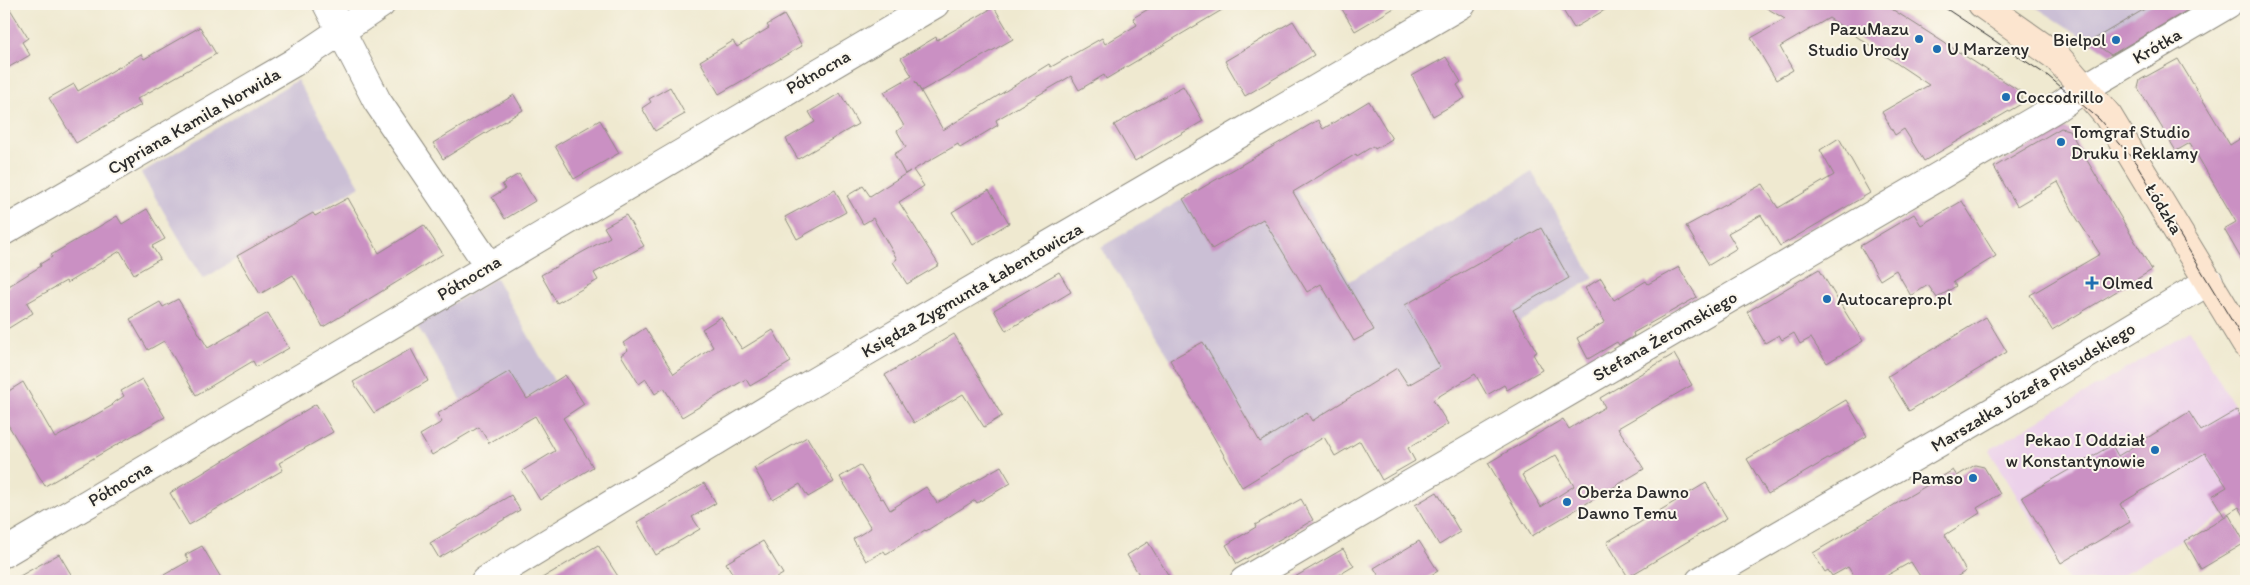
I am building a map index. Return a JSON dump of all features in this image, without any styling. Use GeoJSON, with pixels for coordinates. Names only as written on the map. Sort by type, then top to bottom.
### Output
{"type":"FeatureCollection","features":[{"type":"Feature","properties":{"kind":"main road","name":"Łódzka"},"geometry":{"type":"LineString","coordinates":[[1982,4],[2057,57],[2108,116],[2246,344]]}},
{"type":"Feature","properties":{"kind":"street"},"geometry":{"type":"LineString","coordinates":[[327,4],[377,101],[489,266]]}},
{"type":"Feature","properties":{"kind":"street","name":"Cypriana Kamila Norwida"},"geometry":{"type":"LineString","coordinates":[[4,231],[293,63],[381,4]]}},
{"type":"Feature","properties":{"kind":"street","name":"Północna"},"geometry":{"type":"LineString","coordinates":[[4,553],[935,4]]}},
{"type":"Feature","properties":{"kind":"street","name":"Księdza Zygmunta Łabentowicza"},"geometry":{"type":"LineString","coordinates":[[485,581],[798,391],[1462,4]]}},
{"type":"Feature","properties":{"kind":"street","name":"Krótka"},"geometry":{"type":"LineString","coordinates":[[2085,88],[2228,4]]}},
{"type":"Feature","properties":{"kind":"street","name":"Stefana Żeromskiego"},"geometry":{"type":"LineString","coordinates":[[1244,581],[2056,108],[2085,88]]}},
{"type":"Feature","properties":{"kind":"street","name":"Marszałka Józefa Piłsudskiego"},"geometry":{"type":"LineString","coordinates":[[1700,581],[1995,410],[2209,281]]}},
{"type":"Feature","properties":{"kind":"shaded area"},"geometry":{"type":"Polygon","coordinates":[[[2031,4],[2198,4],[2111,55],[2031,4]]]}},
{"type":"Feature","properties":{"kind":"shaded area"},"geometry":{"type":"Polygon","coordinates":[[[297,80],[360,186],[203,279],[141,173],[297,80]]]}},
{"type":"Feature","properties":{"kind":"shaded area"},"geometry":{"type":"Polygon","coordinates":[[[1272,147],[1349,281],[1532,172],[1594,278],[1242,487],[1171,360],[1101,247],[1272,147]]]}},
{"type":"Feature","properties":{"kind":"shaded area"},"geometry":{"type":"Polygon","coordinates":[[[496,278],[554,381],[478,428],[417,325],[496,278]]]}},
{"type":"Feature","properties":{"kind":"shaded area"},"geometry":{"type":"Polygon","coordinates":[[[2190,331],[2246,425],[2246,502],[2112,581],[2068,581],[1989,450],[2190,331]]]}},
{"type":"Feature","properties":{"kind":"building"},"geometry":{"type":"Polygon","coordinates":[[[4,4],[7,4],[28,38],[22,42],[30,55],[4,70],[4,4]]]}},
{"type":"Feature","properties":{"kind":"building"},"geometry":{"type":"Polygon","coordinates":[[[1157,4],[1232,4],[1106,79],[1104,75],[1079,90],[1071,76],[996,120],[998,125],[960,148],[958,144],[913,170],[924,186],[899,202],[939,265],[907,284],[893,262],[897,259],[873,218],[863,224],[847,196],[863,186],[870,196],[910,171],[905,174],[894,154],[906,147],[897,131],[904,126],[884,92],[912,76],[901,58],[936,37],[937,40],[994,7],[1013,39],[921,91],[915,81],[943,130],[1049,64],[1051,67],[1102,38],[1105,44],[1137,25],[1133,18],[1157,4]]]}},
{"type":"Feature","properties":{"kind":"building"},"geometry":{"type":"Polygon","coordinates":[[[1339,4],[1401,4],[1355,31],[1339,4]]]}},
{"type":"Feature","properties":{"kind":"building"},"geometry":{"type":"Polygon","coordinates":[[[1559,4],[1615,4],[1574,28],[1559,4]]]}},
{"type":"Feature","properties":{"kind":"building"},"geometry":{"type":"Polygon","coordinates":[[[1760,4],[1884,4],[2021,92],[2021,104],[1924,161],[1904,129],[1895,135],[1882,112],[1929,85],[1829,18],[1780,47],[1793,70],[1776,80],[1751,38],[1785,19],[1760,4]]]}},
{"type":"Feature","properties":{"kind":"building"},"geometry":{"type":"Polygon","coordinates":[[[2153,4],[2198,4],[2111,55],[2091,41],[2153,4]]]}},
{"type":"Feature","properties":{"kind":"building"},"geometry":{"type":"Polygon","coordinates":[[[784,15],[802,46],[719,94],[700,61],[733,41],[737,47],[769,28],[767,25],[784,15]]]}},
{"type":"Feature","properties":{"kind":"building"},"geometry":{"type":"Polygon","coordinates":[[[1293,21],[1314,55],[1245,96],[1225,61],[1293,21]]]}},
{"type":"Feature","properties":{"kind":"building"},"geometry":{"type":"Polygon","coordinates":[[[200,27],[216,54],[137,99],[141,105],[76,143],[49,98],[74,84],[78,91],[141,54],[144,59],[200,27]]]}},
{"type":"Feature","properties":{"kind":"building"},"geometry":{"type":"Polygon","coordinates":[[[1446,57],[1461,82],[1457,85],[1465,98],[1433,116],[1412,76],[1446,57]]]}},
{"type":"Feature","properties":{"kind":"building"},"geometry":{"type":"Polygon","coordinates":[[[2178,59],[2230,145],[2246,135],[2246,267],[2224,229],[2236,222],[2190,143],[2176,151],[2138,88],[2140,80],[2178,59]]]}},
{"type":"Feature","properties":{"kind":"building"},"geometry":{"type":"Polygon","coordinates":[[[1183,86],[1203,121],[1135,161],[1114,125],[1183,86]]]}},
{"type":"Feature","properties":{"kind":"building"},"geometry":{"type":"Polygon","coordinates":[[[670,87],[685,114],[655,131],[642,108],[651,102],[649,99],[670,87]]]}},
{"type":"Feature","properties":{"kind":"building"},"geometry":{"type":"Polygon","coordinates":[[[840,93],[858,124],[798,159],[786,139],[815,122],[809,112],[840,93]]]}},
{"type":"Feature","properties":{"kind":"building"},"geometry":{"type":"Polygon","coordinates":[[[514,95],[523,110],[443,159],[433,143],[514,95]]]}},
{"type":"Feature","properties":{"kind":"building"},"geometry":{"type":"Polygon","coordinates":[[[1369,101],[1392,139],[1375,149],[1373,146],[1357,156],[1356,154],[1293,192],[1374,330],[1354,341],[1321,284],[1307,292],[1263,219],[1212,249],[1183,199],[1318,120],[1323,129],[1369,101]]]}},
{"type":"Feature","properties":{"kind":"building"},"geometry":{"type":"Polygon","coordinates":[[[600,120],[619,153],[574,179],[555,146],[600,120]]]}},
{"type":"Feature","properties":{"kind":"building"},"geometry":{"type":"Polygon","coordinates":[[[2061,128],[2069,130],[2152,270],[2052,330],[2030,295],[2100,254],[2076,217],[2058,182],[2017,206],[1994,167],[2061,128]]]}},
{"type":"Feature","properties":{"kind":"building"},"geometry":{"type":"Polygon","coordinates":[[[1839,138],[1870,193],[1780,246],[1761,215],[1728,233],[1737,248],[1709,265],[1686,226],[1763,184],[1778,208],[1834,175],[1820,150],[1839,138]]]}},
{"type":"Feature","properties":{"kind":"building"},"geometry":{"type":"Polygon","coordinates":[[[519,174],[535,201],[505,219],[492,197],[505,189],[502,184],[519,174]]]}},
{"type":"Feature","properties":{"kind":"building"},"geometry":{"type":"Polygon","coordinates":[[[835,190],[846,212],[797,239],[785,217],[835,190]]]}},
{"type":"Feature","properties":{"kind":"building"},"geometry":{"type":"Polygon","coordinates":[[[989,190],[1009,223],[973,245],[952,212],[989,190]]]}},
{"type":"Feature","properties":{"kind":"building"},"geometry":{"type":"Polygon","coordinates":[[[348,198],[379,253],[424,225],[443,254],[323,327],[293,275],[260,294],[237,256],[313,213],[315,216],[348,198]]]}},
{"type":"Feature","properties":{"kind":"building"},"geometry":{"type":"Polygon","coordinates":[[[1962,201],[1996,256],[1953,282],[1956,286],[1937,298],[1928,285],[1911,296],[1896,270],[1880,280],[1860,246],[1914,214],[1921,225],[1962,201]]]}},
{"type":"Feature","properties":{"kind":"building"},"geometry":{"type":"Polygon","coordinates":[[[147,209],[165,239],[152,246],[160,259],[134,274],[120,251],[67,283],[66,281],[27,303],[33,313],[4,331],[4,289],[41,266],[40,264],[52,257],[51,255],[117,216],[122,224],[147,209]]]}},
{"type":"Feature","properties":{"kind":"building"},"geometry":{"type":"Polygon","coordinates":[[[626,215],[644,246],[594,273],[598,280],[557,303],[541,275],[610,237],[604,227],[626,215]]]}},
{"type":"Feature","properties":{"kind":"building"},"geometry":{"type":"Polygon","coordinates":[[[1541,228],[1569,278],[1513,310],[1537,352],[1533,354],[1542,370],[1507,390],[1504,385],[1487,395],[1475,374],[1433,400],[1448,424],[1408,448],[1415,461],[1382,480],[1360,441],[1335,456],[1324,437],[1242,487],[1170,360],[1203,342],[1260,442],[1307,413],[1312,421],[1397,368],[1408,385],[1440,367],[1405,305],[1541,228]]]}},
{"type":"Feature","properties":{"kind":"building"},"geometry":{"type":"Polygon","coordinates":[[[1679,267],[1697,297],[1633,333],[1634,336],[1619,345],[1617,342],[1588,359],[1577,338],[1605,322],[1585,288],[1601,278],[1614,300],[1646,281],[1648,284],[1679,267]]]}},
{"type":"Feature","properties":{"kind":"building"},"geometry":{"type":"Polygon","coordinates":[[[1819,269],[1863,341],[1827,363],[1811,338],[1800,344],[1794,333],[1782,340],[1779,335],[1765,343],[1747,312],[1819,269]]]}},
{"type":"Feature","properties":{"kind":"building"},"geometry":{"type":"Polygon","coordinates":[[[1059,272],[1071,292],[1006,331],[994,310],[1059,272]]]}},
{"type":"Feature","properties":{"kind":"building"},"geometry":{"type":"Polygon","coordinates":[[[178,299],[208,348],[268,313],[289,348],[256,367],[253,361],[196,395],[164,341],[148,350],[130,319],[160,302],[163,307],[178,299]]]}},
{"type":"Feature","properties":{"kind":"building"},"geometry":{"type":"Polygon","coordinates":[[[721,317],[742,349],[773,330],[791,362],[750,386],[746,379],[682,417],[664,388],[655,394],[646,379],[639,384],[621,355],[628,350],[623,343],[645,328],[674,374],[713,347],[702,329],[721,317]]]}},
{"type":"Feature","properties":{"kind":"building"},"geometry":{"type":"Polygon","coordinates":[[[1986,317],[2007,352],[1909,411],[1888,376],[1986,317]]]}},
{"type":"Feature","properties":{"kind":"building"},"geometry":{"type":"Polygon","coordinates":[[[954,334],[1002,416],[984,427],[963,394],[914,423],[885,375],[954,334]]]}},
{"type":"Feature","properties":{"kind":"building"},"geometry":{"type":"Polygon","coordinates":[[[411,349],[428,381],[374,413],[353,382],[411,349]]]}},
{"type":"Feature","properties":{"kind":"building"},"geometry":{"type":"Polygon","coordinates":[[[1674,354],[1692,385],[1618,428],[1644,469],[1532,536],[1488,463],[1563,419],[1569,429],[1605,407],[1600,398],[1674,354]],[[1556,455],[1522,475],[1541,507],[1574,486],[1556,455]]]}},
{"type":"Feature","properties":{"kind":"building"},"geometry":{"type":"Polygon","coordinates":[[[510,371],[527,399],[565,375],[584,404],[563,418],[593,467],[540,500],[522,471],[555,451],[535,416],[489,443],[479,427],[432,455],[420,435],[442,422],[437,414],[510,371]]]}},
{"type":"Feature","properties":{"kind":"building"},"geometry":{"type":"Polygon","coordinates":[[[142,379],[165,417],[45,486],[4,418],[4,394],[23,382],[55,438],[113,405],[124,396],[121,391],[142,379]]]}},
{"type":"Feature","properties":{"kind":"building"},"geometry":{"type":"Polygon","coordinates":[[[1846,400],[1867,436],[1768,494],[1747,459],[1846,400]]]}},
{"type":"Feature","properties":{"kind":"building"},"geometry":{"type":"Polygon","coordinates":[[[316,404],[333,432],[279,463],[283,470],[189,525],[170,493],[316,404]]]}},
{"type":"Feature","properties":{"kind":"building"},"geometry":{"type":"Polygon","coordinates":[[[2237,410],[2246,425],[2246,519],[2239,507],[2224,516],[2212,496],[2227,487],[2205,453],[2120,504],[2130,522],[2061,563],[2022,497],[2112,445],[2118,456],[2189,412],[2201,431],[2237,410]]]}},
{"type":"Feature","properties":{"kind":"building"},"geometry":{"type":"Polygon","coordinates":[[[807,437],[834,482],[808,497],[800,484],[773,500],[754,468],[807,437]]]}},
{"type":"Feature","properties":{"kind":"building"},"geometry":{"type":"Polygon","coordinates":[[[860,465],[890,510],[926,487],[937,503],[1001,466],[1011,483],[977,503],[975,500],[886,554],[884,551],[866,561],[853,539],[871,528],[840,477],[860,465]]]}},
{"type":"Feature","properties":{"kind":"building"},"geometry":{"type":"Polygon","coordinates":[[[1975,465],[1984,467],[2000,494],[1977,508],[1980,513],[1945,535],[1966,571],[1950,581],[1923,581],[1911,562],[1877,581],[1857,581],[1848,567],[1832,576],[1828,570],[1825,572],[1813,553],[1953,470],[1957,476],[1975,465]]]}},
{"type":"Feature","properties":{"kind":"building"},"geometry":{"type":"Polygon","coordinates":[[[704,483],[716,503],[692,517],[700,529],[656,555],[637,522],[704,483]]]}},
{"type":"Feature","properties":{"kind":"building"},"geometry":{"type":"Polygon","coordinates":[[[1706,483],[1727,518],[1628,577],[1607,542],[1706,483]]]}},
{"type":"Feature","properties":{"kind":"building"},"geometry":{"type":"Polygon","coordinates":[[[1437,492],[1460,532],[1439,545],[1415,505],[1437,492]]]}},
{"type":"Feature","properties":{"kind":"building"},"geometry":{"type":"Polygon","coordinates":[[[511,495],[520,510],[439,558],[430,543],[511,495]]]}},
{"type":"Feature","properties":{"kind":"building"},"geometry":{"type":"Polygon","coordinates":[[[1301,499],[1313,520],[1237,564],[1226,545],[1256,527],[1255,525],[1301,499]]]}},
{"type":"Feature","properties":{"kind":"building"},"geometry":{"type":"Polygon","coordinates":[[[2229,515],[2245,543],[2201,569],[2185,541],[2229,515]]]}},
{"type":"Feature","properties":{"kind":"building"},"geometry":{"type":"Polygon","coordinates":[[[763,541],[783,574],[771,581],[737,581],[726,563],[763,541]]]}},
{"type":"Feature","properties":{"kind":"building"},"geometry":{"type":"Polygon","coordinates":[[[1419,541],[1438,571],[1421,581],[1382,581],[1374,568],[1419,541]]]}},
{"type":"Feature","properties":{"kind":"building"},"geometry":{"type":"Polygon","coordinates":[[[1148,542],[1172,581],[1143,581],[1127,555],[1148,542]]]}},
{"type":"Feature","properties":{"kind":"building"},"geometry":{"type":"Polygon","coordinates":[[[598,545],[621,581],[537,581],[598,545]]]}},
{"type":"Feature","properties":{"kind":"building"},"geometry":{"type":"Polygon","coordinates":[[[202,546],[223,581],[153,581],[189,561],[185,555],[202,546]]]}},
{"type":"Feature","properties":{"kind":"building"},"geometry":{"type":"Polygon","coordinates":[[[1343,549],[1354,566],[1329,581],[1288,581],[1343,549]]]}},
{"type":"Feature","properties":{"kind":"building"},"geometry":{"type":"Polygon","coordinates":[[[59,554],[75,581],[11,581],[59,554]]]}},
{"type":"Feature","properties":{"kind":"tram line"},"geometry":{"type":"LineString","coordinates":[[1939,4],[2048,76],[2099,119],[2136,163],[2246,344]]}},
{"type":"Feature","properties":{"kind":"place","name":"PazuMazu Studio Urody"},"geometry":{"type":"Point","coordinates":[1919,39]}},
{"type":"Feature","properties":{"kind":"place","name":"Bielpol"},"geometry":{"type":"Point","coordinates":[2116,40]}},
{"type":"Feature","properties":{"kind":"place","name":"U Marzeny"},"geometry":{"type":"Point","coordinates":[1937,49]}},
{"type":"Feature","properties":{"kind":"place","name":"Coccodrillo"},"geometry":{"type":"Point","coordinates":[2006,97]}},
{"type":"Feature","properties":{"kind":"place","name":"Tomgraf Studio Druku i Reklamy"},"geometry":{"type":"Point","coordinates":[2061,142]}},
{"type":"Feature","properties":{"kind":"place","name":"Olmed"},"geometry":{"type":"Point","coordinates":[2092,283]}},
{"type":"Feature","properties":{"kind":"place","name":"Autocarepro.pl"},"geometry":{"type":"Point","coordinates":[1827,299]}},
{"type":"Feature","properties":{"kind":"place","name":"Pekao I Oddział w Konstantynowie"},"geometry":{"type":"Point","coordinates":[2155,450]}},
{"type":"Feature","properties":{"kind":"place","name":"Pamso"},"geometry":{"type":"Point","coordinates":[1973,478]}},
{"type":"Feature","properties":{"kind":"place","name":"Oberża Dawno Dawno Temu"},"geometry":{"type":"Point","coordinates":[1567,502]}}]}
